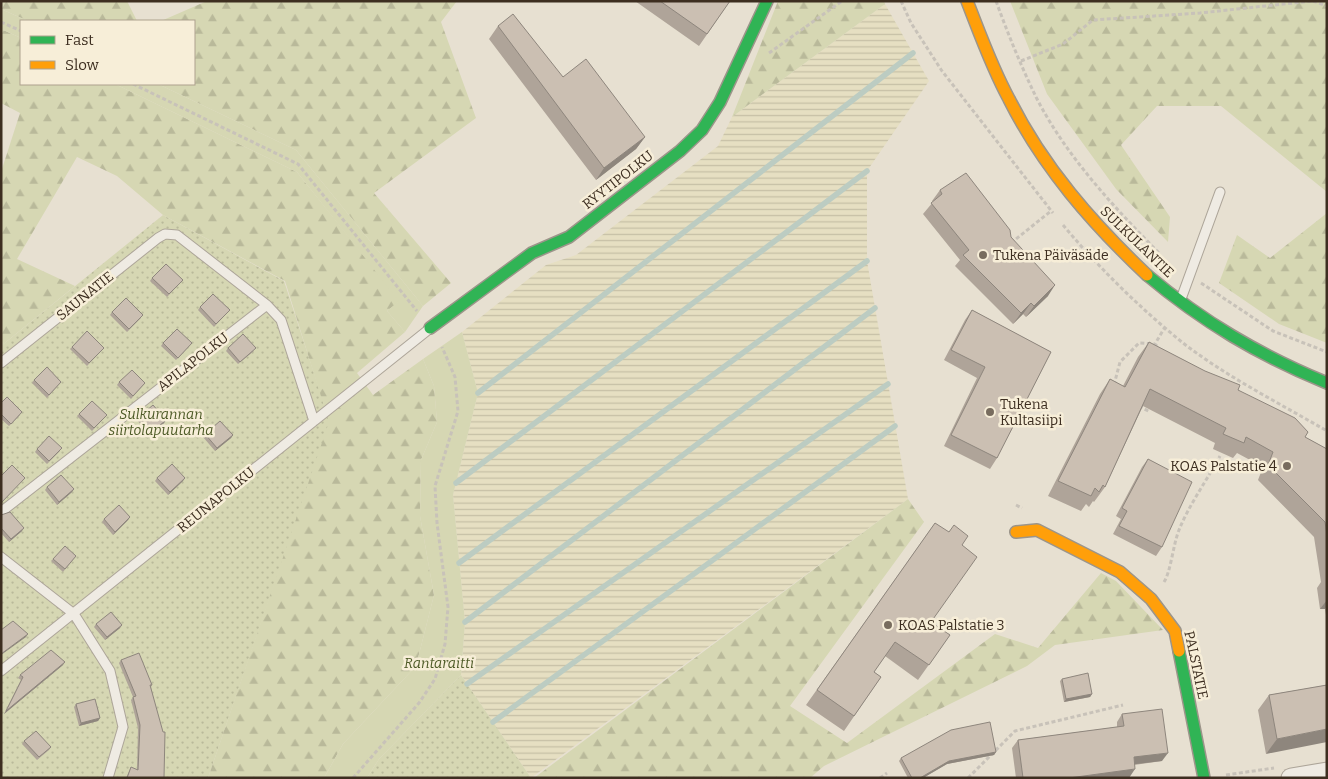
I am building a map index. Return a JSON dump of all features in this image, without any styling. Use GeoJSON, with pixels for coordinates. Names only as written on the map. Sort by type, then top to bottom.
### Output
{"type":"FeatureCollection","features":[{"type":"Feature","properties":{"kind":"street","name":"RYYTIPOLKU"},"geometry":{"type":"LineString","coordinates":[[430,328],[532,253],[569,237],[680,151],[702,130],[720,102],[742,59],[767,1]]}},
{"type":"Feature","properties":{"kind":"street","name":"SULKULANTIE"},"geometry":{"type":"LineString","coordinates":[[967,1],[983,43],[1015,112],[1050,167],[1096,227],[1151,280],[1217,328],[1261,355],[1327,383]]}},
{"type":"Feature","properties":{"kind":"street","name":"PALSTATIE"},"geometry":{"type":"LineString","coordinates":[[1016,532],[1037,530],[1120,572],[1151,600],[1175,631],[1203,773]]}},
{"type":"Feature","properties":{"kind":"street"},"geometry":{"type":"LineString","coordinates":[[1285,773],[1327,772]]}},
{"type":"Feature","properties":{"kind":"lane"},"geometry":{"type":"LineString","coordinates":[[1180,301],[1220,192]]}},
{"type":"Feature","properties":{"kind":"lane","name":"SAUNATIE"},"geometry":{"type":"LineString","coordinates":[[1,363],[158,238],[171,234],[177,235],[267,304]]}},
{"type":"Feature","properties":{"kind":"lane"},"geometry":{"type":"LineString","coordinates":[[267,304],[281,320],[314,422]]}},
{"type":"Feature","properties":{"kind":"lane","name":"APILAPOLKU"},"geometry":{"type":"LineString","coordinates":[[1,512],[267,304]]}},
{"type":"Feature","properties":{"kind":"lane","name":"REUNAPOLKU"},"geometry":{"type":"LineString","coordinates":[[1,671],[430,328]]}},
{"type":"Feature","properties":{"kind":"lane"},"geometry":{"type":"LineString","coordinates":[[1,557],[74,614],[110,670],[123,727],[108,778]]}},
{"type":"Feature","properties":{"kind":"path"},"geometry":{"type":"LineString","coordinates":[[742,59],[764,56],[842,1]]}},
{"type":"Feature","properties":{"kind":"path"},"geometry":{"type":"LineString","coordinates":[[996,1],[1037,98],[1069,149],[1117,210],[1161,255]]}},
{"type":"Feature","properties":{"kind":"path"},"geometry":{"type":"LineString","coordinates":[[1020,61],[1063,44],[1093,20],[1200,13],[1313,1],[1327,6]]}},
{"type":"Feature","properties":{"kind":"path"},"geometry":{"type":"LineString","coordinates":[[1,22],[20,31]]}},
{"type":"Feature","properties":{"kind":"path"},"geometry":{"type":"LineString","coordinates":[[1007,247],[1051,210]]}},
{"type":"Feature","properties":{"kind":"path"},"geometry":{"type":"LineString","coordinates":[[1189,276],[1273,331],[1327,352]]}},
{"type":"Feature","properties":{"kind":"path"},"geometry":{"type":"LineString","coordinates":[[1155,344],[1165,327]]}},
{"type":"Feature","properties":{"kind":"path"},"geometry":{"type":"LineString","coordinates":[[1113,391],[1120,362],[1139,343],[1155,344],[1162,350]]}},
{"type":"Feature","properties":{"kind":"path"},"geometry":{"type":"LineString","coordinates":[[1135,404],[1150,412]]}},
{"type":"Feature","properties":{"kind":"path"},"geometry":{"type":"LineString","coordinates":[[1162,585],[1167,577],[1179,530],[1220,456]]}},
{"type":"Feature","properties":{"kind":"path"},"geometry":{"type":"LineString","coordinates":[[968,778],[1015,731],[1123,705]]}},
{"type":"Feature","properties":{"kind":"path"},"geometry":{"type":"LineString","coordinates":[[1203,773],[1212,767],[1219,773],[1230,776],[1285,773]]}},
{"type":"Feature","properties":{"kind":"path"},"geometry":{"type":"LineString","coordinates":[[880,778],[887,773]]}},
{"type":"Feature","properties":{"kind":"shaded area"},"geometry":{"type":"Polygon","coordinates":[[[885,4],[929,81],[867,171],[867,261],[908,499],[531,778],[461,675],[465,622],[453,495],[478,393],[462,332],[546,265],[576,255],[718,146],[732,117],[885,4]]]}},
{"type":"Feature","properties":{"kind":"green space"},"geometry":{"type":"Polygon","coordinates":[[[1,1],[127,1],[136,20],[26,20],[1,9],[1,1]]]}},
{"type":"Feature","properties":{"kind":"green space"},"geometry":{"type":"Polygon","coordinates":[[[207,1],[457,1],[441,22],[476,118],[374,193],[451,283],[423,306],[296,150],[160,85],[195,85],[195,20],[163,20],[207,1]]]}},
{"type":"Feature","properties":{"kind":"green space"},"geometry":{"type":"Polygon","coordinates":[[[778,1],[884,1],[885,4],[732,117],[778,1]]]}},
{"type":"Feature","properties":{"kind":"green space"},"geometry":{"type":"Polygon","coordinates":[[[1010,1],[1327,1],[1327,192],[1221,106],[1157,106],[1121,145],[1170,217],[1168,242],[1116,189],[1047,94],[1010,1]]]}},
{"type":"Feature","properties":{"kind":"green space"},"geometry":{"type":"Polygon","coordinates":[[[1,9],[26,20],[20,20],[20,38],[1,29],[1,9]]]}},
{"type":"Feature","properties":{"kind":"green space"},"geometry":{"type":"Polygon","coordinates":[[[1,29],[20,38],[20,85],[117,85],[297,172],[400,301],[387,311],[405,332],[357,373],[373,395],[423,359],[434,386],[437,422],[421,460],[420,516],[434,595],[416,666],[343,744],[324,778],[208,778],[329,422],[285,281],[163,215],[117,176],[77,157],[17,259],[75,286],[1,346],[1,172],[20,113],[1,103],[1,29]]]}},
{"type":"Feature","properties":{"kind":"green space"},"geometry":{"type":"Polygon","coordinates":[[[117,85],[160,85],[296,150],[423,306],[405,332],[387,311],[399,301],[297,172],[117,85]]]}},
{"type":"Feature","properties":{"kind":"green space"},"geometry":{"type":"Polygon","coordinates":[[[1327,213],[1327,343],[1279,324],[1219,283],[1237,235],[1270,258],[1327,213]]]}},
{"type":"Feature","properties":{"kind":"green space","name":"Sulkurannan siirtolapuutarha"},"geometry":{"type":"Polygon","coordinates":[[[163,215],[284,281],[330,422],[208,778],[1,778],[1,346],[163,215]]]}},
{"type":"Feature","properties":{"kind":"green space","name":"Rantaraitti"},"geometry":{"type":"Polygon","coordinates":[[[462,332],[478,393],[453,495],[465,622],[461,675],[379,759],[367,778],[324,778],[343,744],[416,666],[434,595],[420,516],[421,460],[437,422],[434,386],[423,359],[462,332]]]}},
{"type":"Feature","properties":{"kind":"green space"},"geometry":{"type":"Polygon","coordinates":[[[908,499],[924,522],[790,706],[847,743],[995,634],[1038,648],[1101,573],[1116,581],[1163,630],[1055,645],[1027,666],[824,766],[810,778],[534,778],[908,499]]]}},
{"type":"Feature","properties":{"kind":"green space"},"geometry":{"type":"Polygon","coordinates":[[[461,675],[531,778],[367,778],[379,759],[461,675]]]}},
{"type":"Feature","properties":{"kind":"building"},"geometry":{"type":"Polygon","coordinates":[[[660,1],[730,1],[707,34],[660,1]]]}},
{"type":"Feature","properties":{"kind":"building"},"geometry":{"type":"Polygon","coordinates":[[[513,14],[563,77],[586,59],[645,137],[604,168],[498,26],[513,14]]]}},
{"type":"Feature","properties":{"kind":"building","name":"Tukena Päiväsäde"},"geometry":{"type":"Polygon","coordinates":[[[966,173],[1010,230],[1011,237],[1055,285],[1034,306],[1031,303],[1021,313],[963,255],[969,250],[931,203],[942,194],[940,190],[966,173]]]}},
{"type":"Feature","properties":{"kind":"building"},"geometry":{"type":"Polygon","coordinates":[[[166,264],[183,280],[169,294],[152,278],[166,264]]]}},
{"type":"Feature","properties":{"kind":"building"},"geometry":{"type":"Polygon","coordinates":[[[213,294],[230,310],[216,324],[200,307],[213,294]]]}},
{"type":"Feature","properties":{"kind":"building"},"geometry":{"type":"Polygon","coordinates":[[[126,298],[143,315],[129,329],[112,312],[126,298]]]}},
{"type":"Feature","properties":{"kind":"building","name":"Tukena Kultasiipi"},"geometry":{"type":"Polygon","coordinates":[[[972,310],[1051,352],[997,458],[951,435],[985,367],[951,350],[972,310]]]}},
{"type":"Feature","properties":{"kind":"building"},"geometry":{"type":"Polygon","coordinates":[[[177,329],[192,343],[178,358],[163,343],[177,329]]]}},
{"type":"Feature","properties":{"kind":"building"},"geometry":{"type":"Polygon","coordinates":[[[87,331],[104,348],[89,363],[72,347],[87,331]]]}},
{"type":"Feature","properties":{"kind":"building"},"geometry":{"type":"Polygon","coordinates":[[[243,334],[256,348],[240,362],[228,348],[243,334]]]}},
{"type":"Feature","properties":{"kind":"building"},"geometry":{"type":"Polygon","coordinates":[[[1149,342],[1205,371],[1240,385],[1238,390],[1295,418],[1308,432],[1305,437],[1327,449],[1327,535],[1325,522],[1268,465],[1273,452],[1246,437],[1244,443],[1223,434],[1226,428],[1150,389],[1105,487],[1103,485],[1099,492],[1095,488],[1091,496],[1058,481],[1110,379],[1125,387],[1149,342]]]}},
{"type":"Feature","properties":{"kind":"building"},"geometry":{"type":"Polygon","coordinates":[[[47,367],[61,382],[49,395],[34,380],[47,367]]]}},
{"type":"Feature","properties":{"kind":"building"},"geometry":{"type":"Polygon","coordinates":[[[132,370],[145,383],[133,396],[119,382],[132,370]]]}},
{"type":"Feature","properties":{"kind":"building"},"geometry":{"type":"Polygon","coordinates":[[[7,397],[22,412],[11,424],[1,414],[1,403],[7,397]]]}},
{"type":"Feature","properties":{"kind":"building"},"geometry":{"type":"Polygon","coordinates":[[[92,401],[107,415],[94,428],[79,414],[92,401]]]}},
{"type":"Feature","properties":{"kind":"building"},"geometry":{"type":"Polygon","coordinates":[[[153,405],[166,420],[152,432],[139,417],[153,405]]]}},
{"type":"Feature","properties":{"kind":"building"},"geometry":{"type":"Polygon","coordinates":[[[220,421],[233,435],[217,448],[205,434],[220,421]]]}},
{"type":"Feature","properties":{"kind":"building"},"geometry":{"type":"Polygon","coordinates":[[[49,436],[62,448],[49,461],[37,449],[49,436]]]}},
{"type":"Feature","properties":{"kind":"building"},"geometry":{"type":"Polygon","coordinates":[[[1148,459],[1192,482],[1162,547],[1119,526],[1127,511],[1122,508],[1148,459]]]}},
{"type":"Feature","properties":{"kind":"building"},"geometry":{"type":"Polygon","coordinates":[[[172,464],[185,478],[170,492],[157,478],[172,464]]]}},
{"type":"Feature","properties":{"kind":"building"},"geometry":{"type":"Polygon","coordinates":[[[12,465],[25,478],[1,503],[1,476],[12,465]]]}},
{"type":"Feature","properties":{"kind":"building"},"geometry":{"type":"Polygon","coordinates":[[[61,475],[74,489],[59,502],[47,487],[61,475]]]}},
{"type":"Feature","properties":{"kind":"building"},"geometry":{"type":"Polygon","coordinates":[[[119,505],[130,517],[115,532],[104,519],[119,505]]]}},
{"type":"Feature","properties":{"kind":"building"},"geometry":{"type":"Polygon","coordinates":[[[10,512],[24,528],[11,539],[1,528],[1,515],[10,512]]]}},
{"type":"Feature","properties":{"kind":"building","name":"KOAS Palstatie 3"},"geometry":{"type":"Polygon","coordinates":[[[935,523],[949,532],[954,525],[968,536],[962,545],[977,557],[931,622],[950,635],[929,665],[895,642],[874,672],[881,677],[854,716],[817,690],[935,523]]]}},
{"type":"Feature","properties":{"kind":"building"},"geometry":{"type":"Polygon","coordinates":[[[65,546],[76,556],[65,569],[53,559],[65,546]]]}},
{"type":"Feature","properties":{"kind":"building"},"geometry":{"type":"Polygon","coordinates":[[[111,612],[122,625],[107,637],[96,624],[111,612]]]}},
{"type":"Feature","properties":{"kind":"building"},"geometry":{"type":"Polygon","coordinates":[[[13,621],[28,634],[1,654],[1,630],[13,621]]]}},
{"type":"Feature","properties":{"kind":"building"},"geometry":{"type":"Polygon","coordinates":[[[51,650],[65,662],[6,711],[23,677],[20,675],[51,650]]]}},
{"type":"Feature","properties":{"kind":"building"},"geometry":{"type":"Polygon","coordinates":[[[139,653],[152,685],[150,685],[163,732],[165,732],[164,778],[127,778],[131,767],[138,770],[140,725],[133,697],[136,696],[121,660],[139,653]]]}},
{"type":"Feature","properties":{"kind":"building"},"geometry":{"type":"Polygon","coordinates":[[[1088,673],[1092,694],[1066,699],[1062,679],[1088,673]]]}},
{"type":"Feature","properties":{"kind":"building"},"geometry":{"type":"Polygon","coordinates":[[[1327,685],[1327,729],[1277,739],[1269,695],[1327,685]]]}},
{"type":"Feature","properties":{"kind":"building"},"geometry":{"type":"Polygon","coordinates":[[[95,699],[100,718],[81,723],[76,704],[95,699]]]}},
{"type":"Feature","properties":{"kind":"building"},"geometry":{"type":"Polygon","coordinates":[[[1162,709],[1168,753],[1134,757],[1135,769],[1069,778],[1023,778],[1018,740],[1124,726],[1122,714],[1162,709]]]}},
{"type":"Feature","properties":{"kind":"building"},"geometry":{"type":"Polygon","coordinates":[[[990,722],[996,752],[949,761],[920,778],[912,778],[901,758],[951,730],[990,722]]]}},
{"type":"Feature","properties":{"kind":"building"},"geometry":{"type":"Polygon","coordinates":[[[36,731],[51,747],[39,757],[24,741],[36,731]]]}},
{"type":"Feature","properties":{"kind":"waterway"},"geometry":{"type":"LineString","coordinates":[[478,393],[913,53]]}},
{"type":"Feature","properties":{"kind":"waterway"},"geometry":{"type":"LineString","coordinates":[[456,483],[867,171]]}},
{"type":"Feature","properties":{"kind":"waterway"},"geometry":{"type":"LineString","coordinates":[[459,563],[867,261]]}},
{"type":"Feature","properties":{"kind":"waterway"},"geometry":{"type":"LineString","coordinates":[[465,622],[875,308]]}},
{"type":"Feature","properties":{"kind":"waterway"},"geometry":{"type":"LineString","coordinates":[[467,684],[888,384]]}},
{"type":"Feature","properties":{"kind":"waterway"},"geometry":{"type":"LineString","coordinates":[[493,722],[895,426]]}},
{"type":"Feature","properties":{"kind":"traffic: fast"},"geometry":{"type":"LineString","coordinates":[[430,328],[532,253],[569,237],[680,151],[702,130],[720,102],[767,1]]}},
{"type":"Feature","properties":{"kind":"traffic: fast"},"geometry":{"type":"LineString","coordinates":[[1147,275],[1189,308],[1232,336],[1278,361],[1327,383]]}},
{"type":"Feature","properties":{"kind":"traffic: fast"},"geometry":{"type":"LineString","coordinates":[[1179,651],[1204,778]]}},
{"type":"Feature","properties":{"kind":"traffic: slow"},"geometry":{"type":"LineString","coordinates":[[967,1],[997,75],[1022,124],[1037,148],[1088,214],[1147,275]]}},
{"type":"Feature","properties":{"kind":"traffic: slow"},"geometry":{"type":"LineString","coordinates":[[1016,532],[1037,530],[1120,572],[1151,599],[1175,631],[1179,651]]}},
{"type":"Feature","properties":{"kind":"place","name":"Tukena Päiväsäde"},"geometry":{"type":"Point","coordinates":[983,255]}},
{"type":"Feature","properties":{"kind":"place","name":"Tukena Kultasiipi"},"geometry":{"type":"Point","coordinates":[990,412]}},
{"type":"Feature","properties":{"kind":"place","name":"KOAS Palstatie 4"},"geometry":{"type":"Point","coordinates":[1287,466]}},
{"type":"Feature","properties":{"kind":"place","name":"KOAS Palstatie 3"},"geometry":{"type":"Point","coordinates":[888,625]}}]}
